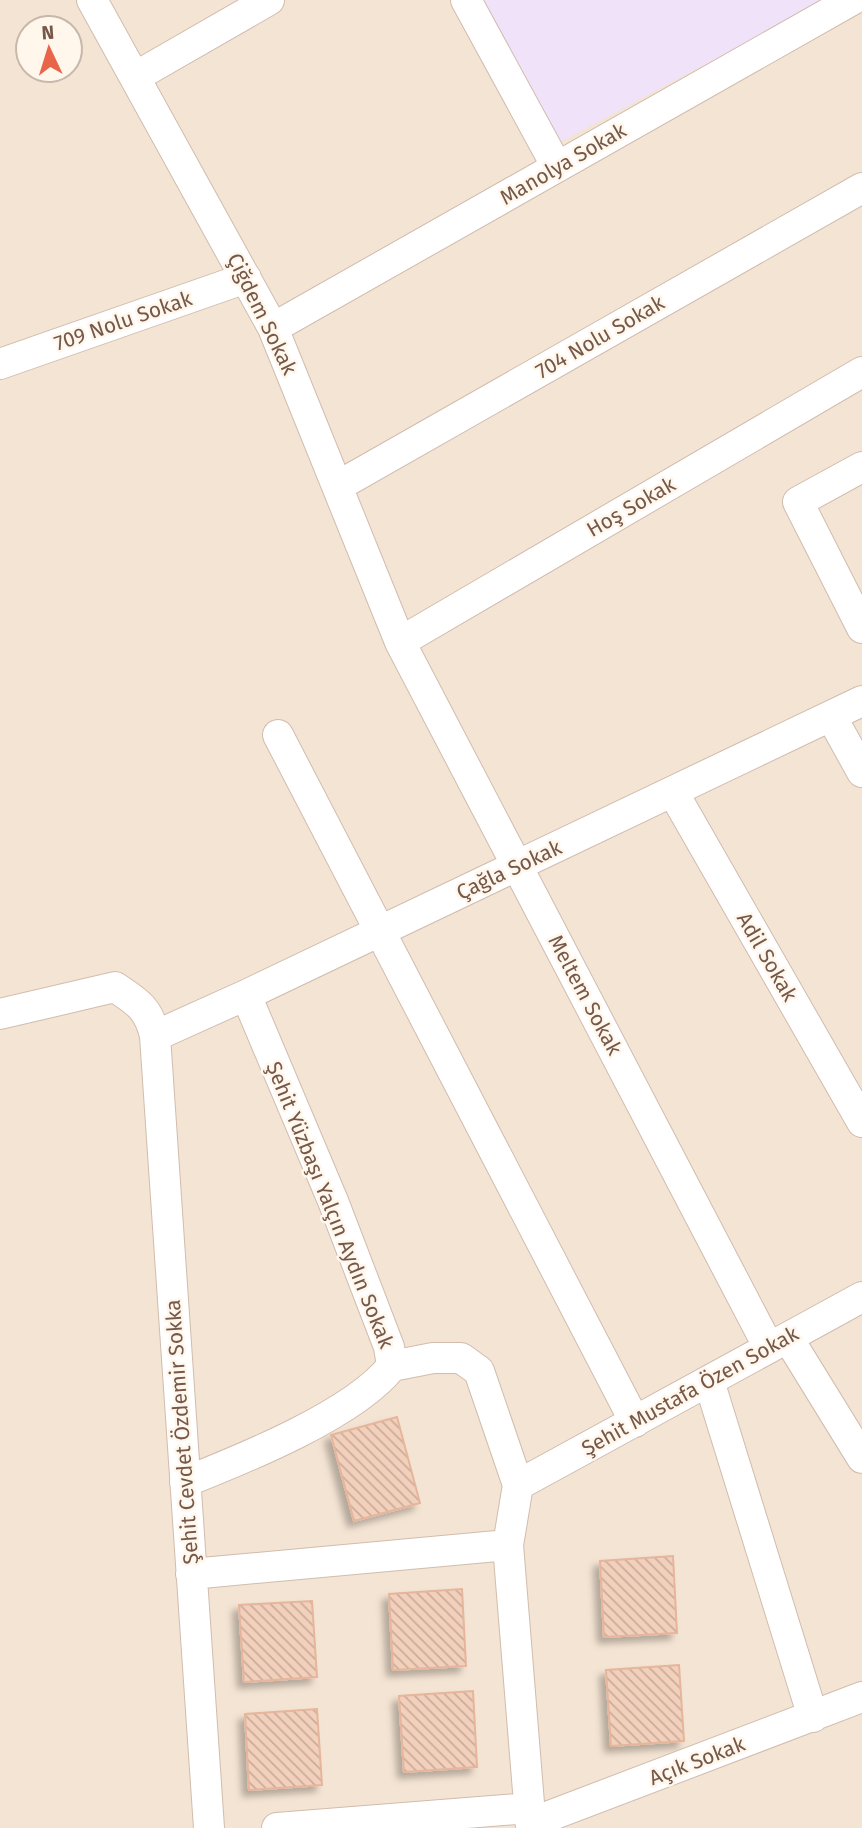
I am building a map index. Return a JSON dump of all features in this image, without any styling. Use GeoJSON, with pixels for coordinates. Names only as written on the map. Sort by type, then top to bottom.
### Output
{"type":"FeatureCollection","features":[{"type":"Feature","properties":{"kind":"street","name":"Çiğdem Sokak"},"geometry":{"type":"LineString","coordinates":[[92,0],[273,328],[400,642]]}},
{"type":"Feature","properties":{"kind":"street"},"geometry":{"type":"LineString","coordinates":[[135,77],[268,0]]}},
{"type":"Feature","properties":{"kind":"street"},"geometry":{"type":"LineString","coordinates":[[466,0],[557,167]]}},
{"type":"Feature","properties":{"kind":"street","name":"Manolya Sokak"},"geometry":{"type":"LineString","coordinates":[[273,328],[852,0]]}},
{"type":"Feature","properties":{"kind":"street","name":"704 Nolu Sokak"},"geometry":{"type":"LineString","coordinates":[[338,486],[862,188]]}},
{"type":"Feature","properties":{"kind":"street","name":"709 Nolu Sokak"},"geometry":{"type":"LineString","coordinates":[[0,364],[246,278]]}},
{"type":"Feature","properties":{"kind":"street","name":"Hoş Sokak"},"geometry":{"type":"LineString","coordinates":[[400,642],[862,372]]}},
{"type":"Feature","properties":{"kind":"street"},"geometry":{"type":"LineString","coordinates":[[862,467],[798,502],[862,628]]}},
{"type":"Feature","properties":{"kind":"street","name":"Meltem Sokak"},"geometry":{"type":"LineString","coordinates":[[400,642],[517,866],[778,1343],[862,1458]]}},
{"type":"Feature","properties":{"kind":"street","name":"Çağla Sokak"},"geometry":{"type":"LineString","coordinates":[[155,1036],[862,701]]}},
{"type":"Feature","properties":{"kind":"street"},"geometry":{"type":"LineString","coordinates":[[831,716],[862,772]]}},
{"type":"Feature","properties":{"kind":"street"},"geometry":{"type":"LineString","coordinates":[[278,735],[635,1422]]}},
{"type":"Feature","properties":{"kind":"street","name":"Adil Sokak"},"geometry":{"type":"LineString","coordinates":[[673,792],[862,1122]]}},
{"type":"Feature","properties":{"kind":"street"},"geometry":{"type":"LineString","coordinates":[[0,1014],[116,987],[137,1002],[151,1017],[155,1036]]}},
{"type":"Feature","properties":{"kind":"street","name":"Şehit Yüzbaşı Yalçın Aydın Sokak"},"geometry":{"type":"LineString","coordinates":[[246,995],[333,1202],[389,1347],[392,1366],[433,1358],[461,1358],[479,1371],[518,1485],[508,1545],[531,1820]]}},
{"type":"Feature","properties":{"kind":"street","name":"Şehit Cevdet Özdemir Sokka"},"geometry":{"type":"LineString","coordinates":[[155,1036],[209,1828]]}},
{"type":"Feature","properties":{"kind":"street","name":"Şehit Mustafa Özen Sokak"},"geometry":{"type":"LineString","coordinates":[[518,1485],[862,1297]]}},
{"type":"Feature","properties":{"kind":"street"},"geometry":{"type":"LineString","coordinates":[[186,1482],[234,1462],[332,1414],[383,1377],[392,1366]]}},
{"type":"Feature","properties":{"kind":"street"},"geometry":{"type":"LineString","coordinates":[[709,1381],[813,1717]]}},
{"type":"Feature","properties":{"kind":"street"},"geometry":{"type":"LineString","coordinates":[[191,1574],[508,1545]]}},
{"type":"Feature","properties":{"kind":"street","name":"Açık Sokak"},"geometry":{"type":"LineString","coordinates":[[278,1828],[531,1820],[813,1717],[860,1708]]}},
{"type":"Feature","properties":{"kind":"shaded area"},"geometry":{"type":"Polygon","coordinates":[[[0,0],[862,0],[862,1828],[0,1828],[0,0]]]}},
{"type":"Feature","properties":{"kind":"shaded area"},"geometry":{"type":"Polygon","coordinates":[[[480,0],[825,0],[560,142],[480,0]]]}},
{"type":"Feature","properties":{"kind":"building"},"geometry":{"type":"Polygon","coordinates":[[[397,1417],[420,1503],[354,1521],[331,1435],[397,1417]]]}},
{"type":"Feature","properties":{"kind":"building"},"geometry":{"type":"Polygon","coordinates":[[[673,1556],[677,1633],[604,1637],[600,1561],[673,1556]]]}},
{"type":"Feature","properties":{"kind":"building"},"geometry":{"type":"Polygon","coordinates":[[[462,1589],[466,1666],[393,1670],[389,1594],[462,1589]]]}},
{"type":"Feature","properties":{"kind":"building"},"geometry":{"type":"Polygon","coordinates":[[[312,1601],[317,1677],[244,1682],[239,1605],[312,1601]]]}},
{"type":"Feature","properties":{"kind":"building"},"geometry":{"type":"Polygon","coordinates":[[[679,1665],[684,1741],[611,1746],[606,1670],[679,1665]]]}},
{"type":"Feature","properties":{"kind":"building"},"geometry":{"type":"Polygon","coordinates":[[[473,1691],[477,1767],[404,1772],[399,1696],[473,1691]]]}},
{"type":"Feature","properties":{"kind":"building"},"geometry":{"type":"Polygon","coordinates":[[[317,1709],[322,1785],[249,1790],[245,1714],[317,1709]]]}}]}
